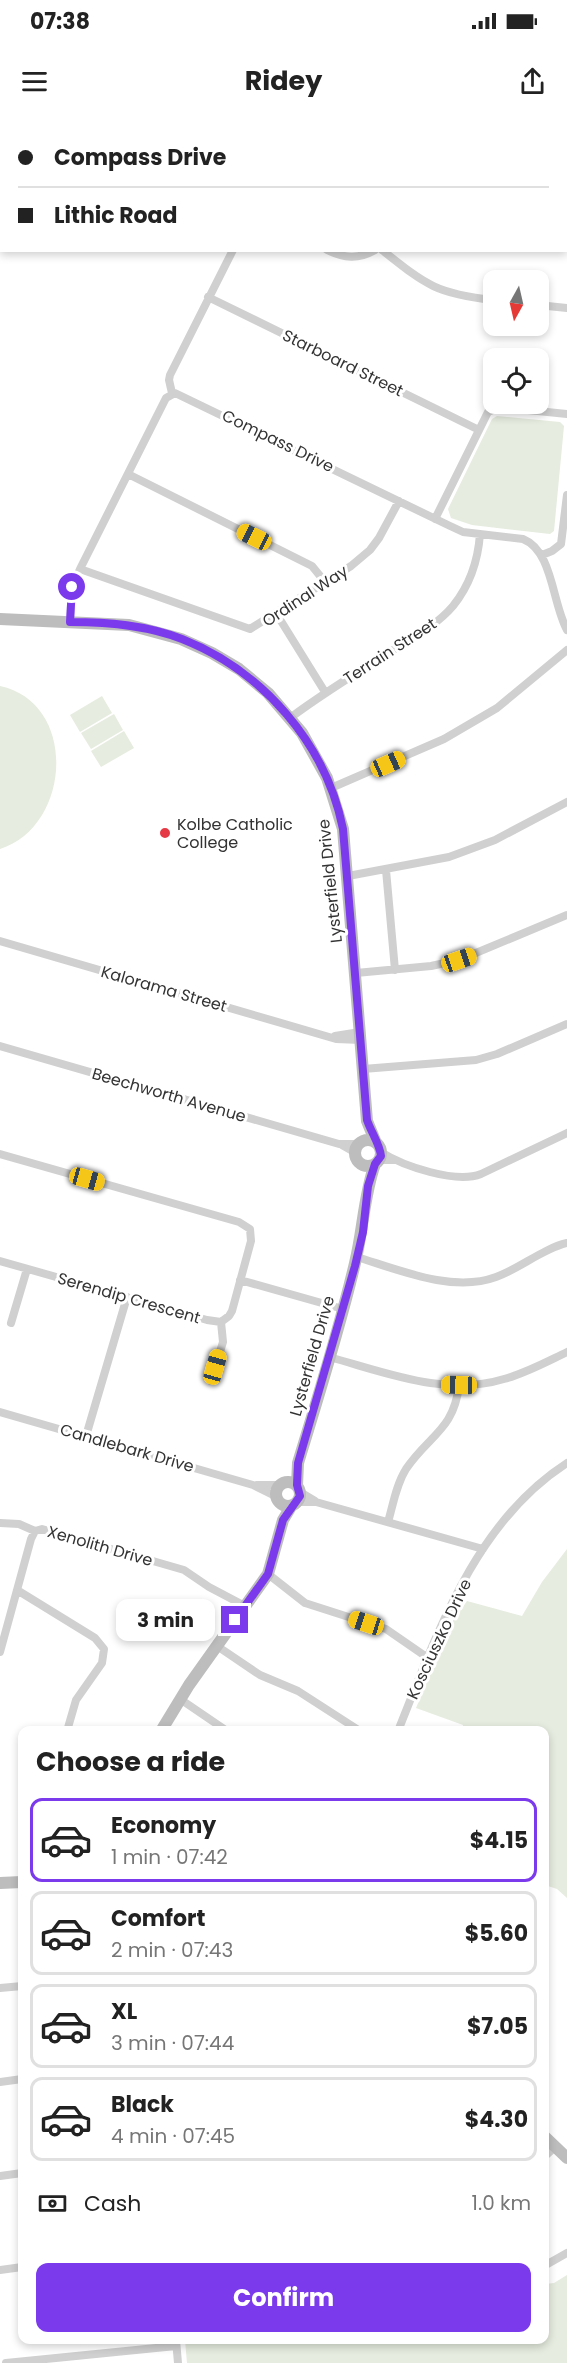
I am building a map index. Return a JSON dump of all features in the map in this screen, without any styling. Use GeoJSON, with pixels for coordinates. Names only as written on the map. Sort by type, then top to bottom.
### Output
{"type":"FeatureCollection","features":[{"type":"Feature","properties":{"kind":"street"},"geometry":{"type":"LineString","coordinates":[[70,622],[72,587],[165,398],[172,393],[170,375],[232,252]]}},
{"type":"Feature","properties":{"kind":"street"},"geometry":{"type":"LineString","coordinates":[[331,252],[353,258],[370,252]]}},
{"type":"Feature","properties":{"kind":"street"},"geometry":{"type":"LineString","coordinates":[[384,252],[415,277],[437,289],[459,296],[483,299]]}},
{"type":"Feature","properties":{"kind":"street","name":"Starboard Street"},"geometry":{"type":"LineString","coordinates":[[208,297],[477,429]]}},
{"type":"Feature","properties":{"kind":"street"},"geometry":{"type":"LineString","coordinates":[[549,306],[567,308]]}},
{"type":"Feature","properties":{"kind":"street","name":"Compass Drive"},"geometry":{"type":"LineString","coordinates":[[172,393],[184,395],[463,532],[523,538],[537,547],[542,555]]}},
{"type":"Feature","properties":{"kind":"street"},"geometry":{"type":"LineString","coordinates":[[435,519],[477,429],[488,412],[499,407],[567,414]]}},
{"type":"Feature","properties":{"kind":"street"},"geometry":{"type":"LineString","coordinates":[[128,474],[312,566],[325,582]]}},
{"type":"Feature","properties":{"kind":"street"},"geometry":{"type":"LineString","coordinates":[[567,495],[561,544],[542,555],[567,630]]}},
{"type":"Feature","properties":{"kind":"street","name":"Ordinal Way"},"geometry":{"type":"LineString","coordinates":[[80,569],[247,630],[254,628],[351,566],[370,550],[399,501]]}},
{"type":"Feature","properties":{"kind":"street","name":"Terrain Street"},"geometry":{"type":"LineString","coordinates":[[290,718],[325,692],[437,622],[453,606],[467,586],[476,563],[480,534]]}},
{"type":"Feature","properties":{"kind":"street"},"geometry":{"type":"LineString","coordinates":[[276,613],[325,692]]}},
{"type":"Feature","properties":{"kind":"street","name":"Lysterfield Drive"},"geometry":{"type":"LineString","coordinates":[[0,619],[129,625],[182,639],[239,669],[268,693],[310,746],[331,788],[343,829],[369,1153],[366,1211],[343,1310],[268,1574]]}},
{"type":"Feature","properties":{"kind":"street"},"geometry":{"type":"LineString","coordinates":[[331,788],[444,739],[497,708],[567,650]]}},
{"type":"Feature","properties":{"kind":"street"},"geometry":{"type":"LineString","coordinates":[[348,876],[449,857],[485,844],[567,802]]}},
{"type":"Feature","properties":{"kind":"street"},"geometry":{"type":"LineString","coordinates":[[386,870],[395,970]]}},
{"type":"Feature","properties":{"kind":"street"},"geometry":{"type":"LineString","coordinates":[[356,973],[431,966],[459,960],[567,915]]}},
{"type":"Feature","properties":{"kind":"street","name":"Kalorama Street"},"geometry":{"type":"LineString","coordinates":[[0,941],[343,1040],[360,1036]]}},
{"type":"Feature","properties":{"kind":"street"},"geometry":{"type":"LineString","coordinates":[[363,1069],[476,1060],[497,1054],[567,1024]]}},
{"type":"Feature","properties":{"kind":"street","name":"Beechworth Avenue"},"geometry":{"type":"LineString","coordinates":[[0,1046],[444,1175],[475,1176],[567,1133]]}},
{"type":"Feature","properties":{"kind":"street","name":"Serendip Crescent"},"geometry":{"type":"LineString","coordinates":[[0,1154],[246,1225],[251,1234],[251,1241],[229,1316],[221,1322],[0,1261]]}},
{"type":"Feature","properties":{"kind":"street"},"geometry":{"type":"LineString","coordinates":[[357,1257],[444,1282],[464,1284],[497,1277],[567,1243]]}},
{"type":"Feature","properties":{"kind":"street"},"geometry":{"type":"LineString","coordinates":[[11,1323],[27,1269]]}},
{"type":"Feature","properties":{"kind":"street"},"geometry":{"type":"LineString","coordinates":[[240,1280],[343,1310]]}},
{"type":"Feature","properties":{"kind":"street"},"geometry":{"type":"LineString","coordinates":[[86,1437],[127,1297]]}},
{"type":"Feature","properties":{"kind":"street"},"geometry":{"type":"LineString","coordinates":[[211,1381],[223,1342],[221,1322]]}},
{"type":"Feature","properties":{"kind":"street"},"geometry":{"type":"LineString","coordinates":[[329,1357],[414,1380],[459,1385],[501,1380],[567,1352]]}},
{"type":"Feature","properties":{"kind":"street"},"geometry":{"type":"LineString","coordinates":[[388,1522],[403,1476],[424,1446],[448,1421],[456,1404],[459,1385]]}},
{"type":"Feature","properties":{"kind":"street","name":"Candlebark Drive"},"geometry":{"type":"LineString","coordinates":[[0,1412],[483,1549]]}},
{"type":"Feature","properties":{"kind":"street","name":"Kosciuszko Drive"},"geometry":{"type":"LineString","coordinates":[[400,1726],[445,1618],[483,1549],[514,1507],[532,1488],[567,1463]]}},
{"type":"Feature","properties":{"kind":"street"},"geometry":{"type":"LineString","coordinates":[[0,1523],[19,1524],[36,1531]]}},
{"type":"Feature","properties":{"kind":"street","name":"Xenolith Drive"},"geometry":{"type":"LineString","coordinates":[[0,1652],[31,1539],[36,1531],[42,1529],[184,1570],[209,1587],[245,1606]]}},
{"type":"Feature","properties":{"kind":"street"},"geometry":{"type":"LineString","coordinates":[[164,1726],[180,1699],[268,1574],[305,1603],[386,1629],[428,1658]]}},
{"type":"Feature","properties":{"kind":"street"},"geometry":{"type":"LineString","coordinates":[[17,1590],[95,1638],[104,1649],[102,1663],[76,1700],[68,1726]]}},
{"type":"Feature","properties":{"kind":"street"},"geometry":{"type":"LineString","coordinates":[[217,1646],[260,1675],[298,1691],[352,1726]]}},
{"type":"Feature","properties":{"kind":"street"},"geometry":{"type":"LineString","coordinates":[[180,1699],[220,1726]]}},
{"type":"Feature","properties":{"kind":"street"},"geometry":{"type":"LineString","coordinates":[[1,1884],[18,1882]]}},
{"type":"Feature","properties":{"kind":"street"},"geometry":{"type":"LineString","coordinates":[[0,1988],[18,1986]]}},
{"type":"Feature","properties":{"kind":"street"},"geometry":{"type":"LineString","coordinates":[[0,2082],[18,2080]]}},
{"type":"Feature","properties":{"kind":"street"},"geometry":{"type":"LineString","coordinates":[[549,2142],[567,2158]]}},
{"type":"Feature","properties":{"kind":"street"},"geometry":{"type":"LineString","coordinates":[[549,2152],[554,2148]]}},
{"type":"Feature","properties":{"kind":"street"},"geometry":{"type":"LineString","coordinates":[[0,2176],[18,2174]]}},
{"type":"Feature","properties":{"kind":"street"},"geometry":{"type":"LineString","coordinates":[[549,2263],[567,2253]]}},
{"type":"Feature","properties":{"kind":"street"},"geometry":{"type":"LineString","coordinates":[[0,2270],[18,2268]]}},
{"type":"Feature","properties":{"kind":"street"},"geometry":{"type":"LineString","coordinates":[[6,2363],[168,2344]]}},
{"type":"Feature","properties":{"kind":"street"},"geometry":{"type":"LineString","coordinates":[[176,2344],[178,2363]]}},
{"type":"Feature","properties":{"kind":"shaded area"},"geometry":{"type":"Polygon","coordinates":[[[497,416],[560,422],[564,426],[554,531],[550,534],[472,525],[451,518],[448,509],[492,419],[497,416]]]}},
{"type":"Feature","properties":{"kind":"shaded area"},"geometry":{"type":"Polygon","coordinates":[[[0,686],[26,697],[43,716],[53,739],[56,766],[52,792],[41,817],[24,836],[0,849],[0,686]]]}},
{"type":"Feature","properties":{"kind":"shaded area"},"geometry":{"type":"Polygon","coordinates":[[[102,696],[112,713],[80,732],[70,715],[102,696]]]}},
{"type":"Feature","properties":{"kind":"shaded area"},"geometry":{"type":"Polygon","coordinates":[[[114,714],[123,730],[91,749],[81,733],[114,714]]]}},
{"type":"Feature","properties":{"kind":"shaded area"},"geometry":{"type":"Polygon","coordinates":[[[124,731],[134,748],[101,767],[91,751],[124,731]]]}},
{"type":"Feature","properties":{"kind":"shaded area"},"geometry":{"type":"Polygon","coordinates":[[[567,1549],[567,1898],[557,1889],[549,1886],[549,1726],[463,1726],[416,1708],[452,1622],[467,1601],[522,1616],[542,1582],[567,1549]]]}},
{"type":"Feature","properties":{"kind":"shaded area"},"geometry":{"type":"Polygon","coordinates":[[[567,2275],[567,2363],[187,2363],[185,2344],[549,2344],[549,2284],[567,2275]]]}},
{"type":"Feature","properties":{"kind":"place","name":"Kolbe Catholic College"},"geometry":{"type":"Point","coordinates":[165,833]}},
{"type":"Feature","properties":{"kind":"route"},"geometry":{"type":"LineString","coordinates":[[72,587],[70,622],[129,625],[182,639],[239,669],[268,693],[302,733],[322,767],[339,811],[343,829],[367,1120],[380,1148],[381,1156],[375,1164],[368,1186],[363,1232],[355,1266],[298,1463],[297,1485],[300,1496],[283,1520],[268,1574],[235,1620]]}}]}
